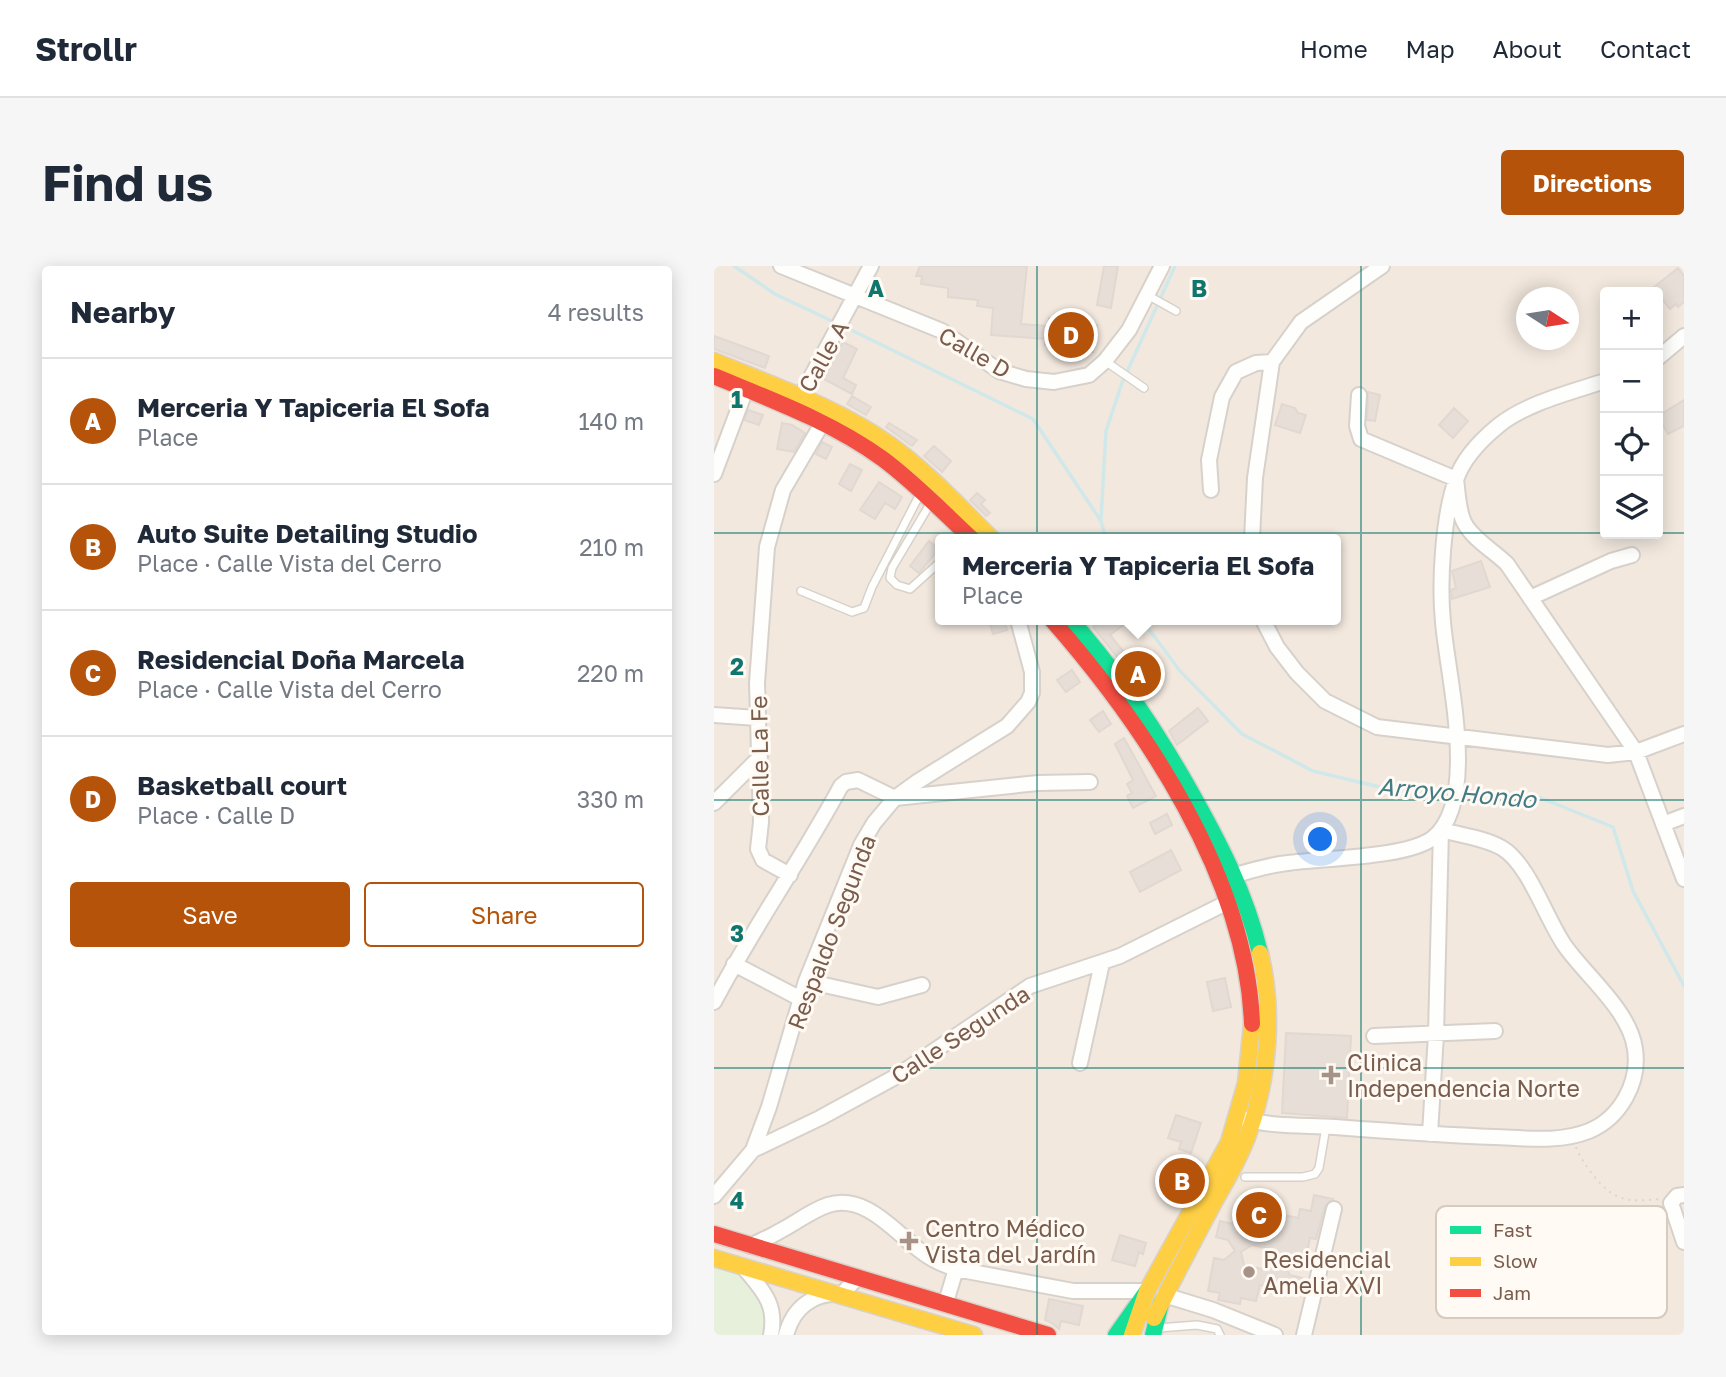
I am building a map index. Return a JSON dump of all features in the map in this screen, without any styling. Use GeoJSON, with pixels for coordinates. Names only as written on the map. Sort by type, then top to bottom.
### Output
{"type":"FeatureCollection","features":[{"type":"Feature","properties":{"kind":"main road"},"geometry":{"type":"LineString","coordinates":[[714,361],[798,403],[823,422],[872,451],[985,534]]}},
{"type":"Feature","properties":{"kind":"main road"},"geometry":{"type":"LineString","coordinates":[[714,376],[746,390],[798,403],[856,423],[909,459],[931,494],[965,534]]}},
{"type":"Feature","properties":{"kind":"main road"},"geometry":{"type":"LineString","coordinates":[[1056,625],[1115,696],[1152,751],[1226,879],[1254,933],[1266,989],[1268,1042],[1246,1119],[1229,1142],[1147,1291],[1116,1335]]}},
{"type":"Feature","properties":{"kind":"main road"},"geometry":{"type":"LineString","coordinates":[[1075,625],[1108,662],[1152,724],[1215,836],[1226,879],[1226,903],[1245,966],[1252,1022],[1250,1072],[1241,1152],[1162,1299],[1151,1333]]}},
{"type":"Feature","properties":{"kind":"main road"},"geometry":{"type":"LineString","coordinates":[[714,1234],[1048,1335]]}},
{"type":"Feature","properties":{"kind":"main road"},"geometry":{"type":"LineString","coordinates":[[714,1258],[974,1335]]}},
{"type":"Feature","properties":{"kind":"main road"},"geometry":{"type":"LineString","coordinates":[[1132,1335],[1147,1291]]}},
{"type":"Feature","properties":{"kind":"street","name":"Calle A"},"geometry":{"type":"LineString","coordinates":[[798,403],[871,266]]}},
{"type":"Feature","properties":{"kind":"street","name":"Calle D"},"geometry":{"type":"LineString","coordinates":[[784,267],[942,331],[999,371],[1026,379],[1054,382],[1089,375],[1105,362],[1151,297],[1162,266]]}},
{"type":"Feature","properties":{"kind":"street"},"geometry":{"type":"LineString","coordinates":[[1252,534],[1255,478],[1272,362],[1301,321],[1382,266]]}},
{"type":"Feature","properties":{"kind":"street"},"geometry":{"type":"LineString","coordinates":[[1663,354],[1684,336]]}},
{"type":"Feature","properties":{"kind":"street"},"geometry":{"type":"LineString","coordinates":[[1211,490],[1209,460],[1222,397],[1236,372],[1255,363],[1272,362]]}},
{"type":"Feature","properties":{"kind":"street"},"geometry":{"type":"LineString","coordinates":[[1226,879],[1285,863],[1393,852],[1428,841],[1441,830],[1454,799],[1457,767],[1457,736],[1442,618],[1443,566],[1448,517],[1456,479],[1476,446],[1516,413],[1600,383]]}},
{"type":"Feature","properties":{"kind":"street"},"geometry":{"type":"LineString","coordinates":[[714,474],[746,390]]}},
{"type":"Feature","properties":{"kind":"street"},"geometry":{"type":"LineString","coordinates":[[1359,395],[1357,426],[1361,439],[1456,479]]}},
{"type":"Feature","properties":{"kind":"street","name":"Calle La Fe"},"geometry":{"type":"LineString","coordinates":[[790,875],[759,855],[760,757],[757,683],[767,547],[783,490],[823,422]]}},
{"type":"Feature","properties":{"kind":"street"},"geometry":{"type":"LineString","coordinates":[[1456,479],[1464,524],[1507,564],[1636,752],[1684,878]]}},
{"type":"Feature","properties":{"kind":"street"},"geometry":{"type":"LineString","coordinates":[[1530,598],[1611,561],[1632,555]]}},
{"type":"Feature","properties":{"kind":"street","name":"Respaldo Segunda"},"geometry":{"type":"LineString","coordinates":[[753,1150],[769,1107],[806,981],[861,845],[874,823],[895,797],[1007,726],[1024,709],[1032,692],[1032,672],[1019,625]]}},
{"type":"Feature","properties":{"kind":"street"},"geometry":{"type":"LineString","coordinates":[[1266,625],[1297,673],[1325,701],[1377,727],[1608,755],[1636,752],[1684,734]]}},
{"type":"Feature","properties":{"kind":"street"},"geometry":{"type":"LineString","coordinates":[[714,715],[757,718]]}},
{"type":"Feature","properties":{"kind":"street"},"geometry":{"type":"LineString","coordinates":[[714,803],[760,757]]}},
{"type":"Feature","properties":{"kind":"street"},"geometry":{"type":"LineString","coordinates":[[714,1002],[734,964],[790,875],[841,786],[846,782],[858,780],[895,797],[1049,783],[1090,782]]}},
{"type":"Feature","properties":{"kind":"street"},"geometry":{"type":"LineString","coordinates":[[1663,824],[1684,816]]}},
{"type":"Feature","properties":{"kind":"street"},"geometry":{"type":"LineString","coordinates":[[1430,1134],[1436,1034],[1441,830]]}},
{"type":"Feature","properties":{"kind":"street"},"geometry":{"type":"LineString","coordinates":[[1246,1119],[1430,1134],[1546,1139],[1573,1136],[1591,1130],[1605,1122],[1626,1098],[1632,1084],[1636,1052],[1628,1025],[1564,944],[1521,867],[1512,855],[1500,847],[1441,830]]}},
{"type":"Feature","properties":{"kind":"street","name":"Calle Segunda"},"geometry":{"type":"LineString","coordinates":[[714,1196],[753,1150],[820,1118],[897,1076],[1030,986],[1102,963],[1226,903]]}},
{"type":"Feature","properties":{"kind":"street"},"geometry":{"type":"LineString","coordinates":[[1080,1063],[1102,963]]}},
{"type":"Feature","properties":{"kind":"street"},"geometry":{"type":"LineString","coordinates":[[734,964],[800,999]]}},
{"type":"Feature","properties":{"kind":"street"},"geometry":{"type":"LineString","coordinates":[[806,981],[878,996],[922,985]]}},
{"type":"Feature","properties":{"kind":"street"},"geometry":{"type":"LineString","coordinates":[[1374,1036],[1495,1031]]}},
{"type":"Feature","properties":{"kind":"street"},"geometry":{"type":"LineString","coordinates":[[1684,1195],[1677,1196],[1671,1203],[1684,1242]]}},
{"type":"Feature","properties":{"kind":"street"},"geometry":{"type":"LineString","coordinates":[[771,1335],[774,1320],[768,1300],[745,1267],[750,1246],[815,1210],[832,1204],[850,1204],[867,1209],[922,1253],[956,1269],[1073,1291],[1147,1291]]}},
{"type":"Feature","properties":{"kind":"street"},"geometry":{"type":"LineString","coordinates":[[1304,1335],[1334,1209]]}},
{"type":"Feature","properties":{"kind":"street"},"geometry":{"type":"LineString","coordinates":[[946,1303],[956,1269]]}},
{"type":"Feature","properties":{"kind":"street"},"geometry":{"type":"LineString","coordinates":[[786,1335],[790,1320],[804,1304],[829,1293],[842,1294],[858,1277]]}},
{"type":"Feature","properties":{"kind":"street"},"geometry":{"type":"LineString","coordinates":[[1162,1299],[1213,1310],[1275,1335]]}},
{"type":"Feature","properties":{"kind":"street"},"geometry":{"type":"LineString","coordinates":[[917,1335],[921,1319]]}},
{"type":"Feature","properties":{"kind":"lane"},"geometry":{"type":"LineString","coordinates":[[1151,297],[1168,304],[1176,311]]}},
{"type":"Feature","properties":{"kind":"lane"},"geometry":{"type":"LineString","coordinates":[[1105,362],[1144,388]]}},
{"type":"Feature","properties":{"kind":"lane"},"geometry":{"type":"LineString","coordinates":[[931,494],[892,568],[890,578],[897,585],[910,589],[935,566]]}},
{"type":"Feature","properties":{"kind":"lane"},"geometry":{"type":"LineString","coordinates":[[801,591],[852,612],[864,608],[872,587],[931,494]]}},
{"type":"Feature","properties":{"kind":"lane"},"geometry":{"type":"LineString","coordinates":[[1245,1177],[1303,1177],[1315,1174],[1320,1168],[1326,1127]]}},
{"type":"Feature","properties":{"kind":"lane"},"geometry":{"type":"LineString","coordinates":[[1151,1333],[1205,1326],[1217,1329],[1220,1335]]}},
{"type":"Feature","properties":{"kind":"path"},"geometry":{"type":"LineString","coordinates":[[1573,1136],[1584,1163],[1608,1193],[1623,1199],[1663,1199],[1671,1203]]}},
{"type":"Feature","properties":{"kind":"shaded area"},"geometry":{"type":"Polygon","coordinates":[[[714,266],[1684,266],[1684,1335],[714,1335],[714,266]]]}},
{"type":"Feature","properties":{"kind":"green space"},"geometry":{"type":"Polygon","coordinates":[[[714,1264],[738,1271],[748,1279],[765,1309],[766,1335],[714,1335],[714,1264]]]}},
{"type":"Feature","properties":{"kind":"building"},"geometry":{"type":"Polygon","coordinates":[[[920,266],[1027,266],[1021,324],[1048,326],[1049,318],[1097,325],[1093,352],[1045,345],[1046,339],[991,335],[993,308],[977,306],[978,300],[948,297],[948,288],[921,284],[922,276],[916,276],[920,266]]]}},
{"type":"Feature","properties":{"kind":"building"},"geometry":{"type":"Polygon","coordinates":[[[1104,266],[1118,266],[1111,308],[1097,305],[1104,266]]]}},
{"type":"Feature","properties":{"kind":"building"},"geometry":{"type":"Polygon","coordinates":[[[1678,268],[1684,276],[1684,302],[1670,309],[1663,300],[1663,287],[1654,287],[1678,268]]]}},
{"type":"Feature","properties":{"kind":"building"},"geometry":{"type":"Polygon","coordinates":[[[714,336],[769,356],[765,368],[714,349],[714,336]]]}},
{"type":"Feature","properties":{"kind":"building"},"geometry":{"type":"Polygon","coordinates":[[[843,342],[857,349],[843,378],[856,385],[852,394],[824,379],[843,342]]]}},
{"type":"Feature","properties":{"kind":"building"},"geometry":{"type":"Polygon","coordinates":[[[1368,392],[1380,395],[1375,421],[1367,420],[1368,392]]]}},
{"type":"Feature","properties":{"kind":"building"},"geometry":{"type":"Polygon","coordinates":[[[852,396],[871,407],[866,415],[847,404],[852,396]]]}},
{"type":"Feature","properties":{"kind":"building"},"geometry":{"type":"Polygon","coordinates":[[[1684,400],[1684,426],[1668,434],[1663,425],[1663,413],[1684,400]]]}},
{"type":"Feature","properties":{"kind":"building"},"geometry":{"type":"Polygon","coordinates":[[[1282,404],[1306,415],[1300,433],[1275,425],[1282,404]]]}},
{"type":"Feature","properties":{"kind":"building"},"geometry":{"type":"Polygon","coordinates":[[[1454,408],[1468,421],[1453,438],[1439,425],[1454,408]]]}},
{"type":"Feature","properties":{"kind":"building"},"geometry":{"type":"Polygon","coordinates":[[[748,410],[763,415],[759,425],[744,420],[748,410]]]}},
{"type":"Feature","properties":{"kind":"building"},"geometry":{"type":"Polygon","coordinates":[[[782,423],[792,425],[805,433],[794,452],[777,449],[782,423]]]}},
{"type":"Feature","properties":{"kind":"building"},"geometry":{"type":"Polygon","coordinates":[[[889,423],[917,440],[912,446],[886,427],[889,423]]]}},
{"type":"Feature","properties":{"kind":"building"},"geometry":{"type":"Polygon","coordinates":[[[822,442],[832,447],[826,459],[816,454],[822,442]]]}},
{"type":"Feature","properties":{"kind":"building"},"geometry":{"type":"Polygon","coordinates":[[[934,446],[951,461],[942,472],[924,456],[934,446]]]}},
{"type":"Feature","properties":{"kind":"building"},"geometry":{"type":"Polygon","coordinates":[[[850,464],[862,470],[851,491],[839,484],[850,464]]]}},
{"type":"Feature","properties":{"kind":"building"},"geometry":{"type":"Polygon","coordinates":[[[879,482],[902,497],[895,509],[885,503],[875,519],[860,510],[879,482]]]}},
{"type":"Feature","properties":{"kind":"building"},"geometry":{"type":"Polygon","coordinates":[[[977,493],[985,500],[981,504],[990,513],[986,516],[970,500],[977,493]]]}},
{"type":"Feature","properties":{"kind":"building"},"geometry":{"type":"Polygon","coordinates":[[[929,541],[935,546],[935,554],[919,573],[910,566],[929,541]]]}},
{"type":"Feature","properties":{"kind":"building"},"geometry":{"type":"Polygon","coordinates":[[[1481,561],[1490,587],[1452,599],[1451,590],[1456,588],[1452,571],[1481,561]]]}},
{"type":"Feature","properties":{"kind":"building"},"geometry":{"type":"Polygon","coordinates":[[[990,625],[1006,625],[1007,630],[993,634],[990,625]]]}},
{"type":"Feature","properties":{"kind":"building"},"geometry":{"type":"Polygon","coordinates":[[[1123,625],[1110,635],[1132,662],[1140,656],[1152,671],[1137,682],[1093,627],[1123,625]]]}},
{"type":"Feature","properties":{"kind":"building"},"geometry":{"type":"Polygon","coordinates":[[[1072,670],[1080,682],[1066,692],[1057,680],[1072,670]]]}},
{"type":"Feature","properties":{"kind":"building"},"geometry":{"type":"Polygon","coordinates":[[[1198,708],[1208,721],[1177,745],[1169,731],[1198,708]]]}},
{"type":"Feature","properties":{"kind":"building"},"geometry":{"type":"Polygon","coordinates":[[[1103,711],[1111,724],[1099,732],[1090,720],[1103,711]]]}},
{"type":"Feature","properties":{"kind":"building"},"geometry":{"type":"Polygon","coordinates":[[[1124,738],[1156,796],[1133,808],[1127,796],[1132,793],[1127,784],[1133,780],[1115,744],[1124,738]]]}},
{"type":"Feature","properties":{"kind":"building"},"geometry":{"type":"Polygon","coordinates":[[[1167,814],[1172,825],[1155,834],[1150,823],[1167,814]]]}},
{"type":"Feature","properties":{"kind":"building"},"geometry":{"type":"Polygon","coordinates":[[[1171,850],[1181,870],[1140,892],[1130,872],[1171,850]]]}},
{"type":"Feature","properties":{"kind":"building"},"geometry":{"type":"Polygon","coordinates":[[[1225,978],[1231,1007],[1213,1011],[1207,982],[1225,978]]]}},
{"type":"Feature","properties":{"kind":"building","name":"Clinica Independencia Norte"},"geometry":{"type":"Polygon","coordinates":[[[1286,1033],[1351,1036],[1347,1118],[1282,1113],[1286,1033]]]}},
{"type":"Feature","properties":{"kind":"building"},"geometry":{"type":"Polygon","coordinates":[[[1176,1115],[1201,1123],[1191,1153],[1179,1149],[1181,1142],[1168,1138],[1176,1115]]]}},
{"type":"Feature","properties":{"kind":"building"},"geometry":{"type":"Polygon","coordinates":[[[1175,1171],[1193,1182],[1175,1205],[1161,1196],[1175,1171]]]}},
{"type":"Feature","properties":{"kind":"building"},"geometry":{"type":"Polygon","coordinates":[[[1314,1195],[1333,1199],[1325,1206],[1316,1239],[1310,1238],[1306,1257],[1293,1254],[1282,1262],[1290,1275],[1302,1278],[1298,1293],[1260,1285],[1256,1301],[1241,1298],[1240,1304],[1218,1300],[1220,1293],[1208,1291],[1214,1258],[1224,1260],[1235,1251],[1228,1240],[1216,1237],[1220,1221],[1233,1224],[1237,1205],[1298,1218],[1300,1209],[1311,1211],[1314,1195]],[[1252,1245],[1241,1252],[1244,1265],[1262,1269],[1276,1259],[1269,1249],[1252,1245]]]}},
{"type":"Feature","properties":{"kind":"building"},"geometry":{"type":"Polygon","coordinates":[[[1120,1235],[1146,1243],[1143,1254],[1139,1252],[1135,1266],[1112,1260],[1120,1235]]]}},
{"type":"Feature","properties":{"kind":"building"},"geometry":{"type":"Polygon","coordinates":[[[1049,1299],[1083,1306],[1079,1325],[1061,1321],[1059,1329],[1045,1320],[1049,1299]]]}},
{"type":"Feature","properties":{"kind":"waterway"},"geometry":{"type":"LineString","coordinates":[[734,266],[775,294],[834,322]]}},
{"type":"Feature","properties":{"kind":"waterway"},"geometry":{"type":"LineString","coordinates":[[1101,519],[1106,431],[1122,383],[1175,266]]}},
{"type":"Feature","properties":{"kind":"waterway"},"geometry":{"type":"LineString","coordinates":[[841,325],[1033,419],[1101,521],[1105,534]]}},
{"type":"Feature","properties":{"kind":"waterway","name":"Arroyo Hondo"},"geometry":{"type":"LineString","coordinates":[[1146,625],[1180,671],[1242,734],[1313,771],[1396,791],[1451,792]]}},
{"type":"Feature","properties":{"kind":"waterway","name":"Arroyo Hondo"},"geometry":{"type":"LineString","coordinates":[[1458,792],[1531,794],[1613,827],[1633,891],[1684,986]]}},
{"type":"Feature","properties":{"kind":"traffic: fast"},"geometry":{"type":"LineString","coordinates":[[1075,625],[1134,700],[1188,787],[1230,867],[1247,909],[1260,953]]}},
{"type":"Feature","properties":{"kind":"traffic: fast"},"geometry":{"type":"LineString","coordinates":[[1116,1335],[1147,1291]]}},
{"type":"Feature","properties":{"kind":"traffic: fast"},"geometry":{"type":"LineString","coordinates":[[1153,1335],[1161,1303]]}},
{"type":"Feature","properties":{"kind":"traffic: slow"},"geometry":{"type":"LineString","coordinates":[[714,361],[804,398],[869,431],[916,466],[987,534]]}},
{"type":"Feature","properties":{"kind":"traffic: slow"},"geometry":{"type":"LineString","coordinates":[[1154,1318],[1237,1160],[1256,1111],[1265,1066],[1268,1020],[1260,953]]}},
{"type":"Feature","properties":{"kind":"traffic: slow"},"geometry":{"type":"LineString","coordinates":[[1132,1335],[1147,1291],[1229,1142],[1246,1083],[1252,1024]]}},
{"type":"Feature","properties":{"kind":"traffic: slow"},"geometry":{"type":"LineString","coordinates":[[714,1258],[974,1335]]}},
{"type":"Feature","properties":{"kind":"traffic: jam"},"geometry":{"type":"LineString","coordinates":[[714,376],[801,413],[863,446],[906,478],[967,534]]}},
{"type":"Feature","properties":{"kind":"traffic: jam"},"geometry":{"type":"LineString","coordinates":[[1056,625],[1122,707],[1185,807],[1211,860],[1232,914],[1246,969],[1252,1024]]}},
{"type":"Feature","properties":{"kind":"traffic: jam"},"geometry":{"type":"LineString","coordinates":[[714,1234],[1048,1335]]}},
{"type":"Feature","properties":{"kind":"place","name":"Basketball court"},"geometry":{"type":"Point","coordinates":[1071,335]}},
{"type":"Feature","properties":{"kind":"place","name":"Merceria Y Tapiceria El Sofa"},"geometry":{"type":"Point","coordinates":[1138,674]}},
{"type":"Feature","properties":{"kind":"place","name":"Clinica Independencia Norte"},"geometry":{"type":"Point","coordinates":[1331,1075]}},
{"type":"Feature","properties":{"kind":"place","name":"Auto Suite Detailing Studio"},"geometry":{"type":"Point","coordinates":[1182,1181]}},
{"type":"Feature","properties":{"kind":"place","name":"Residencial Doña Marcela"},"geometry":{"type":"Point","coordinates":[1259,1215]}},
{"type":"Feature","properties":{"kind":"place","name":"Centro Médico Vista del Jardín"},"geometry":{"type":"Point","coordinates":[909,1241]}},
{"type":"Feature","properties":{"kind":"place","name":"Residencial Amelia XVI"},"geometry":{"type":"Point","coordinates":[1249,1272]}}]}
